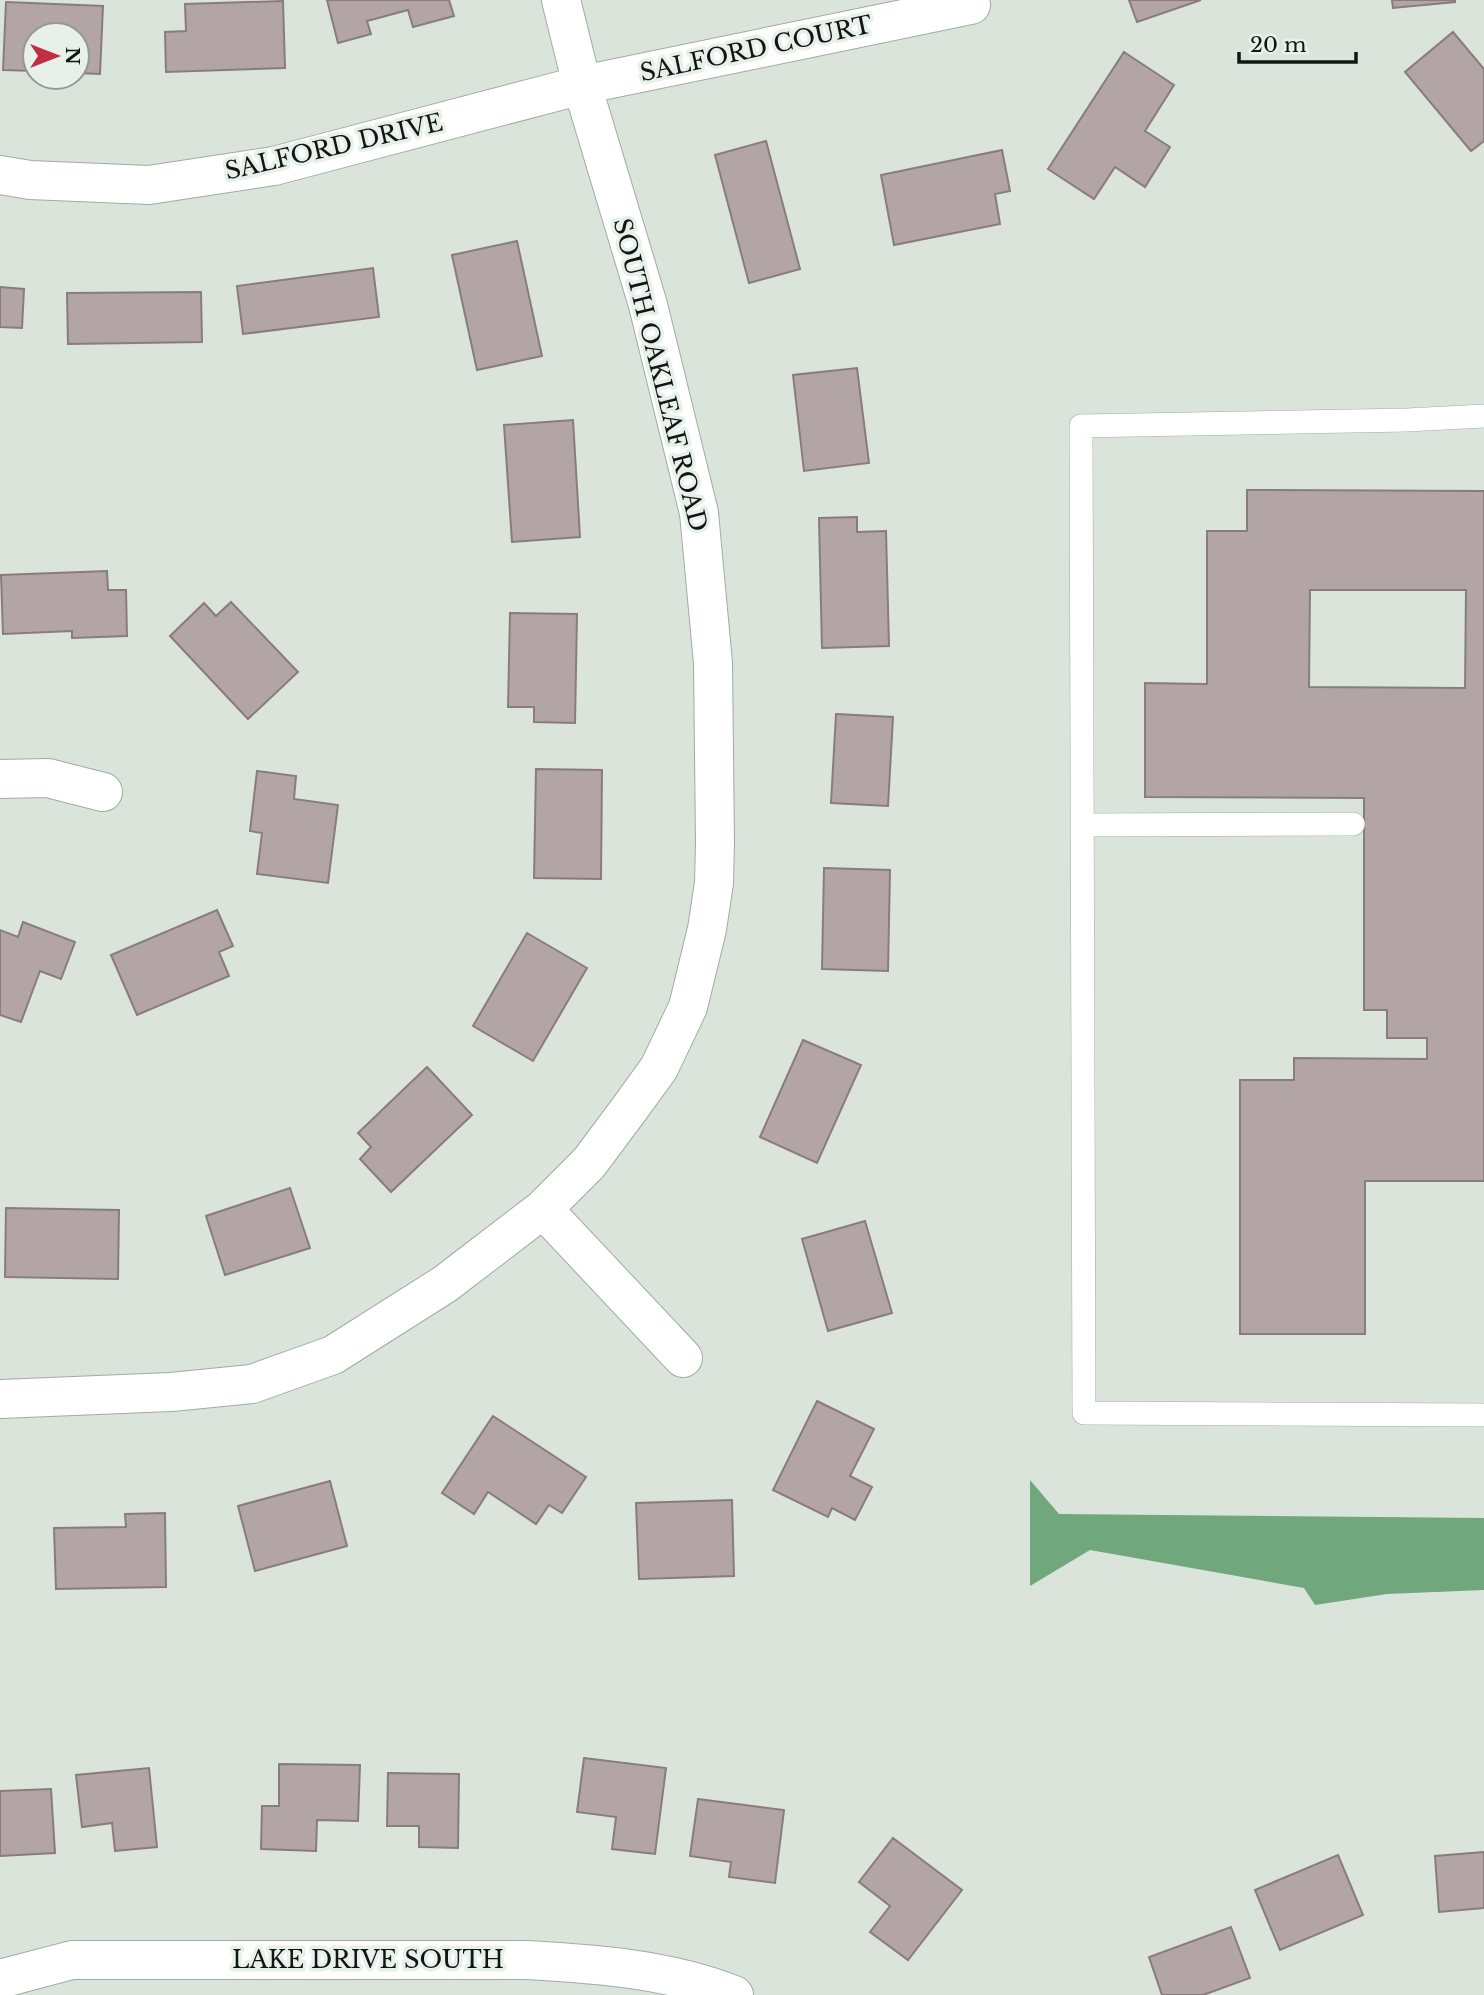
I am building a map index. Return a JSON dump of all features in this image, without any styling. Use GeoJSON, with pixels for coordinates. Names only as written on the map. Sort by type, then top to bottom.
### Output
{"type":"FeatureCollection","features":[{"type":"Feature","properties":{"kind":"street","name":"SOUTH OAKLEAF ROAD"},"geometry":{"type":"LineString","coordinates":[[0,1399],[171,1392],[252,1384],[333,1355],[445,1284],[543,1209],[589,1163],[659,1068],[688,1007],[707,929],[714,870],[713,663],[699,513],[648,306],[582,85],[561,0]]}},
{"type":"Feature","properties":{"kind":"street","name":"SALFORD COURT"},"geometry":{"type":"LineString","coordinates":[[582,85],[971,5]]}},
{"type":"Feature","properties":{"kind":"street","name":"SALFORD DRIVE"},"geometry":{"type":"LineString","coordinates":[[0,175],[30,180],[149,185],[274,166],[582,85]]}},
{"type":"Feature","properties":{"kind":"street"},"geometry":{"type":"LineString","coordinates":[[0,779],[48,778],[103,792]]}},
{"type":"Feature","properties":{"kind":"street"},"geometry":{"type":"LineString","coordinates":[[543,1209],[683,1358]]}},
{"type":"Feature","properties":{"kind":"street","name":"LAKE DRIVE SOUTH"},"geometry":{"type":"LineString","coordinates":[[0,1979],[72,1960],[527,1961],[597,1964],[652,1973],[734,1995]]}},
{"type":"Feature","properties":{"kind":"lane"},"geometry":{"type":"LineString","coordinates":[[1484,416],[1081,426],[1084,1413],[1484,1415]]}},
{"type":"Feature","properties":{"kind":"lane"},"geometry":{"type":"LineString","coordinates":[[1083,825],[1353,824]]}},
{"type":"Feature","properties":{"kind":"shaded area"},"geometry":{"type":"Polygon","coordinates":[[[1030,1480],[1059,1514],[1484,1518],[1484,1590],[1387,1594],[1315,1605],[1304,1588],[1090,1550],[1030,1586],[1030,1480]]]}},
{"type":"Feature","properties":{"kind":"building"},"geometry":{"type":"Polygon","coordinates":[[[327,0],[449,0],[454,16],[413,27],[408,10],[367,21],[371,34],[338,43],[327,0]]]}},
{"type":"Feature","properties":{"kind":"building"},"geometry":{"type":"Polygon","coordinates":[[[1129,0],[1201,0],[1137,22],[1129,0]]]}},
{"type":"Feature","properties":{"kind":"building"},"geometry":{"type":"Polygon","coordinates":[[[1392,0],[1455,0],[1455,2],[1393,8],[1392,0]]]}},
{"type":"Feature","properties":{"kind":"building"},"geometry":{"type":"Polygon","coordinates":[[[283,1],[285,68],[166,72],[165,32],[186,31],[185,4],[283,1]]]}},
{"type":"Feature","properties":{"kind":"building"},"geometry":{"type":"Polygon","coordinates":[[[6,2],[103,6],[100,74],[91,74],[91,21],[21,21],[21,71],[3,70],[6,2]]]}},
{"type":"Feature","properties":{"kind":"building"},"geometry":{"type":"Polygon","coordinates":[[[1453,32],[1484,69],[1484,141],[1471,151],[1405,72],[1453,32]]]}},
{"type":"Feature","properties":{"kind":"building"},"geometry":{"type":"Polygon","coordinates":[[[1124,52],[1174,85],[1145,131],[1170,147],[1145,187],[1115,167],[1094,199],[1048,169],[1124,52]]]}},
{"type":"Feature","properties":{"kind":"building"},"geometry":{"type":"Polygon","coordinates":[[[766,141],[800,269],[749,283],[715,155],[766,141]]]}},
{"type":"Feature","properties":{"kind":"building"},"geometry":{"type":"Polygon","coordinates":[[[1002,150],[1010,191],[995,194],[1000,224],[894,245],[881,175],[1002,150]]]}},
{"type":"Feature","properties":{"kind":"building"},"geometry":{"type":"Polygon","coordinates":[[[517,241],[542,356],[477,370],[452,255],[517,241]]]}},
{"type":"Feature","properties":{"kind":"building"},"geometry":{"type":"Polygon","coordinates":[[[373,268],[379,317],[243,334],[237,286],[373,268]]]}},
{"type":"Feature","properties":{"kind":"building"},"geometry":{"type":"Polygon","coordinates":[[[0,287],[24,289],[22,328],[0,327],[0,287]]]}},
{"type":"Feature","properties":{"kind":"building"},"geometry":{"type":"Polygon","coordinates":[[[201,292],[202,342],[68,344],[67,293],[201,292]]]}},
{"type":"Feature","properties":{"kind":"building"},"geometry":{"type":"Polygon","coordinates":[[[857,368],[869,463],[804,471],[793,375],[857,368]]]}},
{"type":"Feature","properties":{"kind":"building"},"geometry":{"type":"Polygon","coordinates":[[[573,420],[580,537],[512,542],[504,425],[573,420]]]}},
{"type":"Feature","properties":{"kind":"building"},"geometry":{"type":"Polygon","coordinates":[[[1247,490],[1484,491],[1484,1181],[1365,1181],[1365,1334],[1240,1334],[1240,1080],[1294,1080],[1294,1058],[1427,1059],[1427,1038],[1387,1038],[1387,1010],[1364,1010],[1364,798],[1145,797],[1145,683],[1207,684],[1207,531],[1247,531],[1247,490]],[[1310,590],[1309,687],[1465,688],[1466,590],[1310,590]]]}},
{"type":"Feature","properties":{"kind":"building"},"geometry":{"type":"Polygon","coordinates":[[[857,517],[857,532],[886,531],[889,646],[822,648],[819,518],[857,517]]]}},
{"type":"Feature","properties":{"kind":"building"},"geometry":{"type":"Polygon","coordinates":[[[107,571],[108,590],[126,590],[127,636],[72,638],[72,631],[3,634],[1,575],[107,571]]]}},
{"type":"Feature","properties":{"kind":"building"},"geometry":{"type":"Polygon","coordinates":[[[231,602],[298,672],[248,719],[170,636],[204,603],[216,616],[231,602]]]}},
{"type":"Feature","properties":{"kind":"building"},"geometry":{"type":"Polygon","coordinates":[[[510,613],[577,614],[575,723],[534,722],[534,707],[508,707],[510,613]]]}},
{"type":"Feature","properties":{"kind":"building"},"geometry":{"type":"Polygon","coordinates":[[[836,714],[893,717],[888,806],[831,803],[836,714]]]}},
{"type":"Feature","properties":{"kind":"building"},"geometry":{"type":"Polygon","coordinates":[[[536,769],[602,770],[601,879],[534,878],[536,769]]]}},
{"type":"Feature","properties":{"kind":"building"},"geometry":{"type":"Polygon","coordinates":[[[257,771],[296,776],[294,799],[338,805],[328,883],[257,874],[262,833],[250,831],[257,771]]]}},
{"type":"Feature","properties":{"kind":"building"},"geometry":{"type":"Polygon","coordinates":[[[824,868],[890,870],[888,971],[822,969],[824,868]]]}},
{"type":"Feature","properties":{"kind":"building"},"geometry":{"type":"Polygon","coordinates":[[[217,910],[233,946],[219,952],[229,976],[137,1015],[111,955],[217,910]]]}},
{"type":"Feature","properties":{"kind":"building"},"geometry":{"type":"Polygon","coordinates":[[[23,922],[75,942],[61,979],[40,971],[21,1022],[0,1015],[0,930],[18,937],[23,922]]]}},
{"type":"Feature","properties":{"kind":"building"},"geometry":{"type":"Polygon","coordinates":[[[527,933],[587,968],[533,1061],[473,1026],[527,933]]]}},
{"type":"Feature","properties":{"kind":"building"},"geometry":{"type":"Polygon","coordinates":[[[803,1040],[861,1065],[817,1163],[760,1137],[803,1040]]]}},
{"type":"Feature","properties":{"kind":"building"},"geometry":{"type":"Polygon","coordinates":[[[427,1067],[472,1115],[391,1192],[360,1159],[371,1147],[358,1133],[427,1067]]]}},
{"type":"Feature","properties":{"kind":"building"},"geometry":{"type":"Polygon","coordinates":[[[290,1188],[310,1248],[225,1275],[206,1216],[290,1188]]]}},
{"type":"Feature","properties":{"kind":"building"},"geometry":{"type":"Polygon","coordinates":[[[6,1208],[119,1210],[118,1279],[5,1277],[6,1208]]]}},
{"type":"Feature","properties":{"kind":"building"},"geometry":{"type":"Polygon","coordinates":[[[865,1221],[892,1313],[828,1331],[802,1239],[865,1221]]]}},
{"type":"Feature","properties":{"kind":"building"},"geometry":{"type":"Polygon","coordinates":[[[817,1401],[874,1429],[850,1476],[872,1487],[855,1520],[832,1508],[828,1517],[773,1490],[817,1401]]]}},
{"type":"Feature","properties":{"kind":"building"},"geometry":{"type":"Polygon","coordinates":[[[493,1416],[586,1477],[562,1513],[549,1505],[536,1524],[488,1492],[474,1514],[442,1493],[493,1416]]]}},
{"type":"Feature","properties":{"kind":"building"},"geometry":{"type":"Polygon","coordinates":[[[330,1481],[347,1546],[255,1571],[238,1506],[330,1481]]]}},
{"type":"Feature","properties":{"kind":"building"},"geometry":{"type":"Polygon","coordinates":[[[732,1500],[734,1576],[639,1579],[636,1503],[732,1500]]]}},
{"type":"Feature","properties":{"kind":"building"},"geometry":{"type":"Polygon","coordinates":[[[165,1513],[166,1587],[56,1589],[54,1528],[126,1527],[125,1514],[165,1513]]]}},
{"type":"Feature","properties":{"kind":"building"},"geometry":{"type":"Polygon","coordinates":[[[584,1758],[666,1768],[655,1854],[612,1849],[616,1817],[577,1812],[584,1758]]]}},
{"type":"Feature","properties":{"kind":"building"},"geometry":{"type":"Polygon","coordinates":[[[279,1764],[360,1765],[358,1821],[317,1820],[316,1851],[261,1849],[262,1806],[279,1806],[279,1764]]]}},
{"type":"Feature","properties":{"kind":"building"},"geometry":{"type":"Polygon","coordinates":[[[149,1768],[157,1847],[115,1851],[112,1823],[82,1827],[76,1775],[149,1768]]]}},
{"type":"Feature","properties":{"kind":"building"},"geometry":{"type":"Polygon","coordinates":[[[388,1773],[459,1774],[458,1848],[419,1847],[419,1826],[387,1826],[388,1773]]]}},
{"type":"Feature","properties":{"kind":"building"},"geometry":{"type":"Polygon","coordinates":[[[51,1789],[55,1853],[0,1856],[0,1791],[51,1789]]]}},
{"type":"Feature","properties":{"kind":"building"},"geometry":{"type":"Polygon","coordinates":[[[698,1799],[784,1810],[775,1883],[729,1877],[731,1862],[690,1856],[698,1799]]]}},
{"type":"Feature","properties":{"kind":"building"},"geometry":{"type":"Polygon","coordinates":[[[893,1838],[962,1890],[908,1960],[870,1932],[890,1906],[859,1882],[893,1838]]]}},
{"type":"Feature","properties":{"kind":"building"},"geometry":{"type":"Polygon","coordinates":[[[1484,1852],[1484,1908],[1439,1912],[1435,1856],[1484,1852]]]}},
{"type":"Feature","properties":{"kind":"building"},"geometry":{"type":"Polygon","coordinates":[[[1338,1855],[1363,1915],[1280,1950],[1255,1890],[1338,1855]]]}},
{"type":"Feature","properties":{"kind":"building"},"geometry":{"type":"Polygon","coordinates":[[[1231,1927],[1250,1978],[1203,1995],[1162,1995],[1149,1957],[1231,1927]]]}}]}
